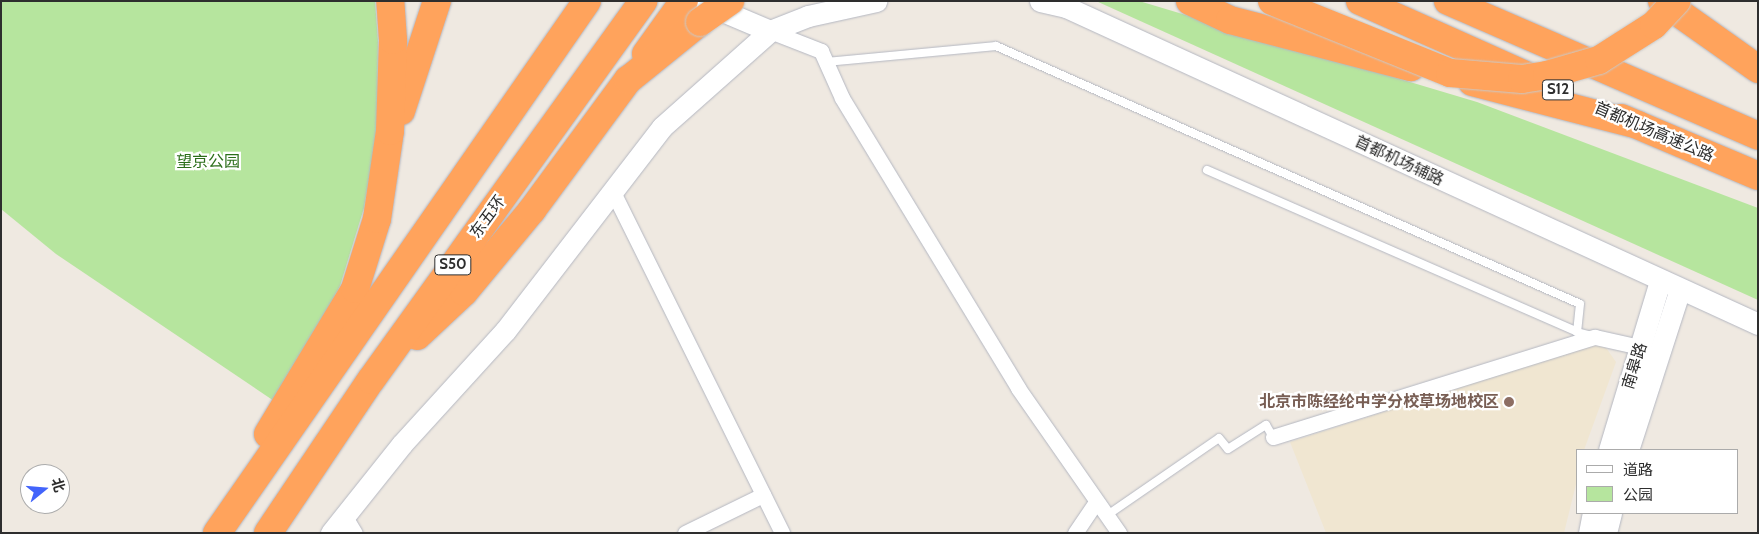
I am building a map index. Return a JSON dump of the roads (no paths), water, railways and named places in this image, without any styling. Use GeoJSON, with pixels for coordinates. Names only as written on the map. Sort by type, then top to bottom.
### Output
{"type":"FeatureCollection","features":[{"type":"Feature","properties":{"kind":"highway"},"geometry":{"type":"LineString","coordinates":[[216,533],[289,394],[355,289],[377,219],[386,157],[394,40],[390,1]]}},
{"type":"Feature","properties":{"kind":"highway"},"geometry":{"type":"LineString","coordinates":[[386,157],[437,1]]}},
{"type":"Feature","properties":{"kind":"highway","name":"S50"},"geometry":{"type":"LineString","coordinates":[[216,533],[587,1]]}},
{"type":"Feature","properties":{"kind":"highway","name":"东五环"},"geometry":{"type":"LineString","coordinates":[[268,533],[371,380],[644,1]]}},
{"type":"Feature","properties":{"kind":"highway"},"geometry":{"type":"LineString","coordinates":[[371,380],[464,292],[532,210],[628,80],[690,9],[730,1]]}},
{"type":"Feature","properties":{"kind":"highway"},"geometry":{"type":"LineString","coordinates":[[1178,1],[1230,20],[1638,125]]}},
{"type":"Feature","properties":{"kind":"highway"},"geometry":{"type":"LineString","coordinates":[[1190,1],[1230,20]]}},
{"type":"Feature","properties":{"kind":"highway"},"geometry":{"type":"LineString","coordinates":[[1272,1],[1450,73],[1522,79],[1547,76],[1599,60],[1654,25],[1676,1]]}},
{"type":"Feature","properties":{"kind":"highway","name":"首都机场高速公路"},"geometry":{"type":"LineString","coordinates":[[1360,1],[1638,125],[1758,176]]}},
{"type":"Feature","properties":{"kind":"highway","name":"S12"},"geometry":{"type":"LineString","coordinates":[[1448,1],[1758,136]]}},
{"type":"Feature","properties":{"kind":"highway"},"geometry":{"type":"LineString","coordinates":[[1662,1],[1758,69]]}},
{"type":"Feature","properties":{"kind":"street"},"geometry":{"type":"LineString","coordinates":[[331,533],[349,524],[402,444],[505,331],[662,127],[770,31],[808,16],[876,1]]}},
{"type":"Feature","properties":{"kind":"street","name":"首都机场辅路"},"geometry":{"type":"LineString","coordinates":[[1040,1],[1066,7],[1660,281],[1758,324]]}},
{"type":"Feature","properties":{"kind":"street"},"geometry":{"type":"LineString","coordinates":[[690,9],[770,31],[821,52],[847,107],[1018,388],[1119,533]]}},
{"type":"Feature","properties":{"kind":"street"},"geometry":{"type":"LineString","coordinates":[[612,190],[782,533]]}},
{"type":"Feature","properties":{"kind":"street","name":"南皋路"},"geometry":{"type":"LineString","coordinates":[[1609,449],[1660,281]]}},
{"type":"Feature","properties":{"kind":"street","name":"南皋路"},"geometry":{"type":"LineString","coordinates":[[1628,449],[1680,289]]}},
{"type":"Feature","properties":{"kind":"street"},"geometry":{"type":"LineString","coordinates":[[1274,437],[1595,337],[1640,347]]}},
{"type":"Feature","properties":{"kind":"street"},"geometry":{"type":"LineString","coordinates":[[685,533],[763,494]]}},
{"type":"Feature","properties":{"kind":"street"},"geometry":{"type":"LineString","coordinates":[[1075,533],[1096,502]]}},
{"type":"Feature","properties":{"kind":"street"},"geometry":{"type":"LineString","coordinates":[[1589,533],[1593,514]]}},
{"type":"Feature","properties":{"kind":"street"},"geometry":{"type":"LineString","coordinates":[[1606,533],[1611,514]]}},
{"type":"Feature","properties":{"kind":"lane"},"geometry":{"type":"LineString","coordinates":[[826,62],[996,46],[1580,304],[1577,332]]}},
{"type":"Feature","properties":{"kind":"lane"},"geometry":{"type":"LineString","coordinates":[[1207,170],[1577,332],[1595,337]]}},
{"type":"Feature","properties":{"kind":"lane"},"geometry":{"type":"LineString","coordinates":[[1106,516],[1219,438],[1228,448],[1266,426],[1274,437]]}},
{"type":"Feature","properties":{"kind":"place","name":"北京市陈经纶中学分校草场地校区"},"geometry":{"type":"Point","coordinates":[1509,402]}},
{"type":"Feature","properties":{"kind":"park label","name":"望京公园"},"geometry":{"type":"Point","coordinates":[208,162]}}]}
